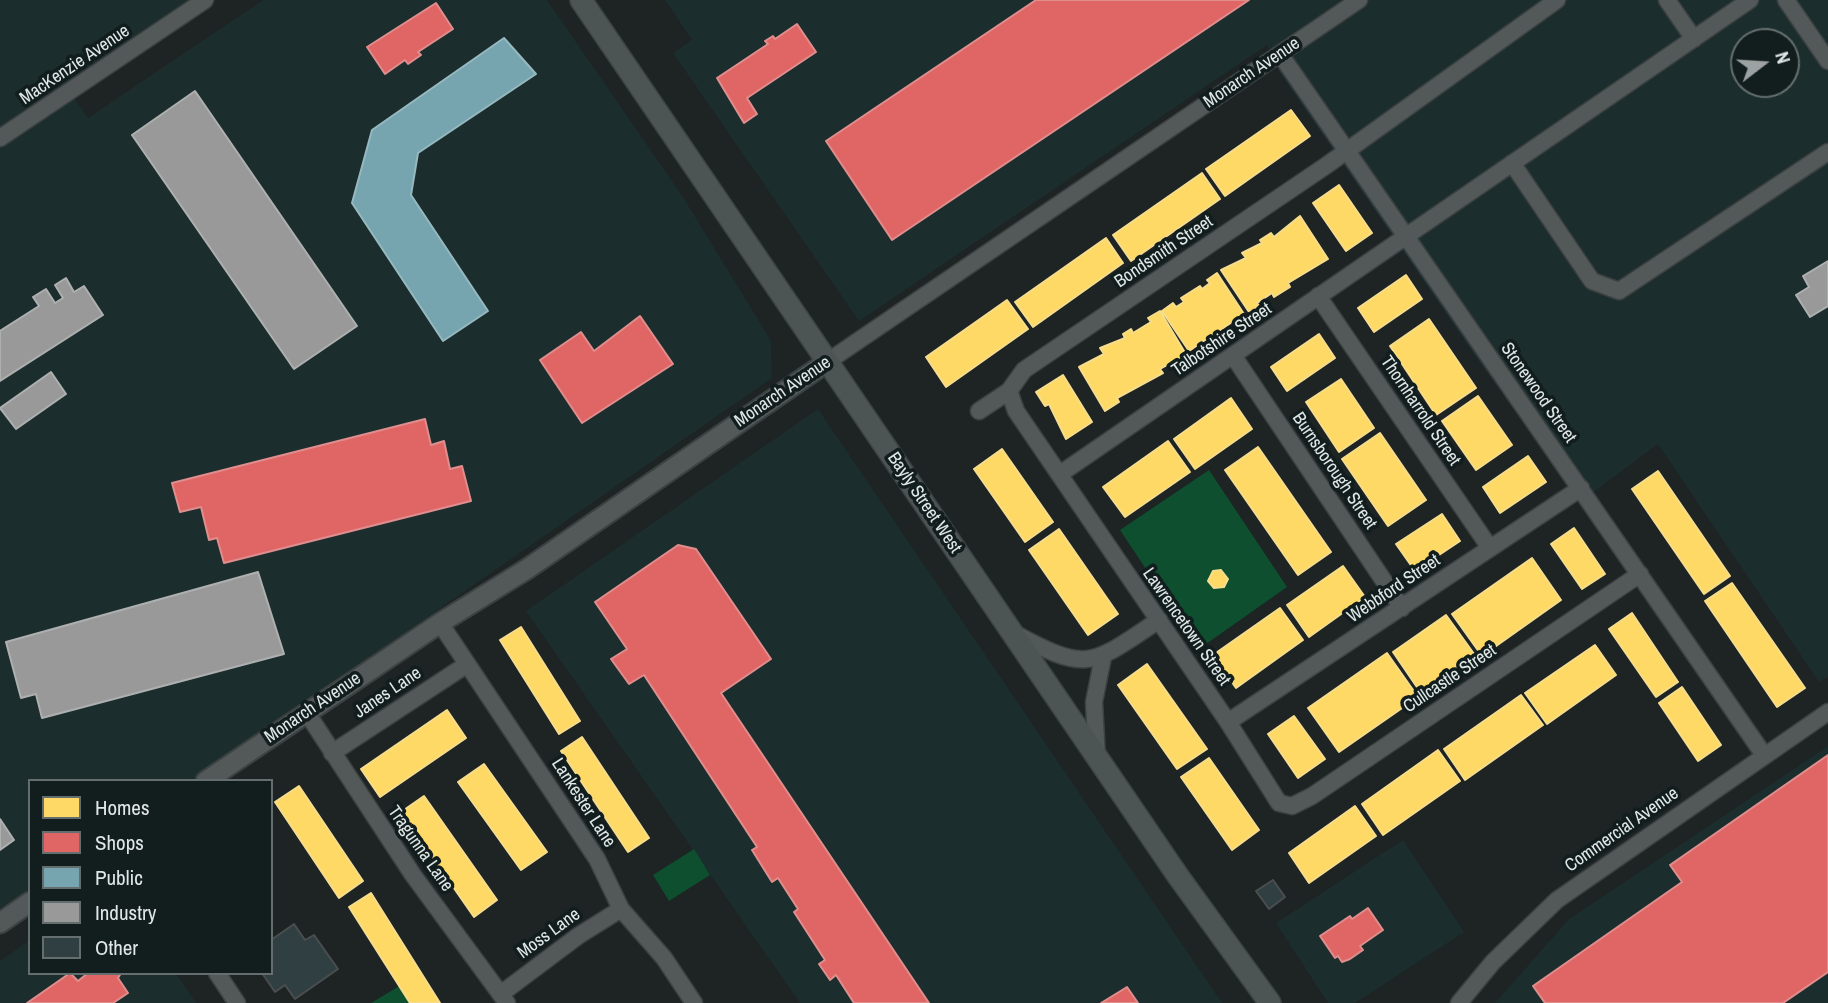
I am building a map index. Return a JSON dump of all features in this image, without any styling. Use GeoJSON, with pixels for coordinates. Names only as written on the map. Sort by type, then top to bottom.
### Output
{"type":"FeatureCollection","features":[{"type":"Feature","properties":{"kind":"main road","name":"Bayly Street West"},"geometry":{"type":"LineString","coordinates":[[581,0],[1097,758],[1242,968],[1270,1003]]}},
{"type":"Feature","properties":{"kind":"street","name":"MacKenzie Avenue"},"geometry":{"type":"LineString","coordinates":[[0,138],[205,0]]}},
{"type":"Feature","properties":{"kind":"street","name":"Monarch Avenue"},"geometry":{"type":"LineString","coordinates":[[209,779],[440,623],[527,569],[1359,0]]}},
{"type":"Feature","properties":{"kind":"street","name":"Bondsmith Street"},"geometry":{"type":"LineString","coordinates":[[979,411],[1009,391],[1024,369],[1347,151],[1557,0]]}},
{"type":"Feature","properties":{"kind":"street"},"geometry":{"type":"LineString","coordinates":[[1667,0],[1693,39]]}},
{"type":"Feature","properties":{"kind":"street","name":"Talbotshire Street"},"geometry":{"type":"LineString","coordinates":[[1060,474],[1072,463],[1234,357],[1318,296],[1750,0]]}},
{"type":"Feature","properties":{"kind":"street"},"geometry":{"type":"LineString","coordinates":[[1786,0],[1828,61]]}},
{"type":"Feature","properties":{"kind":"street","name":"Stonewood Street"},"geometry":{"type":"LineString","coordinates":[[1280,54],[1764,755]]}},
{"type":"Feature","properties":{"kind":"street"},"geometry":{"type":"LineString","coordinates":[[1512,163],[1592,281],[1619,291],[1828,152]]}},
{"type":"Feature","properties":{"kind":"street","name":"Thornharrold Street"},"geometry":{"type":"LineString","coordinates":[[1318,296],[1490,548]]}},
{"type":"Feature","properties":{"kind":"street","name":"Burnsborough Street"},"geometry":{"type":"LineString","coordinates":[[1234,357],[1402,607]]}},
{"type":"Feature","properties":{"kind":"street"},"geometry":{"type":"LineString","coordinates":[[1009,391],[1016,411],[1060,474]]}},
{"type":"Feature","properties":{"kind":"street","name":"Lawrencetown Street"},"geometry":{"type":"LineString","coordinates":[[1060,474],[1228,722],[1279,803]]}},
{"type":"Feature","properties":{"kind":"street","name":"Webbford Street"},"geometry":{"type":"LineString","coordinates":[[1228,722],[1581,488]]}},
{"type":"Feature","properties":{"kind":"street","name":"Cullcastle Street"},"geometry":{"type":"LineString","coordinates":[[1279,803],[1292,806],[1312,796],[1640,574]]}},
{"type":"Feature","properties":{"kind":"street"},"geometry":{"type":"LineString","coordinates":[[1012,631],[1056,656],[1076,660],[1103,657],[1159,620]]}},
{"type":"Feature","properties":{"kind":"street","name":"Lankester Lane"},"geometry":{"type":"LineString","coordinates":[[440,623],[597,859],[621,909],[664,958],[694,1003]]}},
{"type":"Feature","properties":{"kind":"street"},"geometry":{"type":"LineString","coordinates":[[1097,758],[1094,702],[1103,657]]}},
{"type":"Feature","properties":{"kind":"street","name":"Janes Lane"},"geometry":{"type":"LineString","coordinates":[[332,753],[466,664]]}},
{"type":"Feature","properties":{"kind":"street","name":"Commercial Avenue"},"geometry":{"type":"LineString","coordinates":[[1459,1003],[1493,962],[1557,900],[1828,712]]}},
{"type":"Feature","properties":{"kind":"street","name":"Tragunna Lane"},"geometry":{"type":"LineString","coordinates":[[307,713],[412,875],[505,998]]}},
{"type":"Feature","properties":{"kind":"street"},"geometry":{"type":"LineString","coordinates":[[0,923],[28,903]]}},
{"type":"Feature","properties":{"kind":"street","name":"Moss Lane"},"geometry":{"type":"LineString","coordinates":[[505,998],[578,936],[621,909]]}},
{"type":"Feature","properties":{"kind":"street"},"geometry":{"type":"LineString","coordinates":[[218,975],[237,1003]]}},
{"type":"Feature","properties":{"kind":"shaded area"},"geometry":{"type":"Polygon","coordinates":[[[0,0],[189,0],[64,84],[88,118],[263,0],[547,0],[685,200],[771,341],[772,378],[194,779],[28,779],[28,890],[0,908],[0,0]]]}},
{"type":"Feature","properties":{"kind":"shaded area"},"geometry":{"type":"Polygon","coordinates":[[[665,0],[1828,0],[1828,677],[1819,682],[1658,444],[1580,502],[1478,360],[1280,73],[1267,45],[859,321],[673,53],[692,40],[665,0]]]}},
{"type":"Feature","properties":{"kind":"shaded area"},"geometry":{"type":"Polygon","coordinates":[[[818,409],[1222,1003],[800,1003],[526,611],[818,409]]]}},
{"type":"Feature","properties":{"kind":"shaded area"},"geometry":{"type":"Polygon","coordinates":[[[1828,746],[1828,1003],[1495,1003],[1569,919],[1828,746]]]}},
{"type":"Feature","properties":{"kind":"shaded area"},"geometry":{"type":"Polygon","coordinates":[[[1403,840],[1464,932],[1355,1003],[1328,1003],[1276,923],[1403,840]]]}},
{"type":"Feature","properties":{"kind":"shaded area"},"geometry":{"type":"Polygon","coordinates":[[[28,941],[28,975],[177,975],[196,1003],[0,1003],[0,961],[28,941]]]}},
{"type":"Feature","properties":{"kind":"green space"},"geometry":{"type":"Polygon","coordinates":[[[1209,470],[1287,587],[1199,649],[1120,530],[1209,470]]]}},
{"type":"Feature","properties":{"kind":"green space"},"geometry":{"type":"Polygon","coordinates":[[[694,849],[710,875],[669,901],[653,875],[694,849]]]}},
{"type":"Feature","properties":{"kind":"green space"},"geometry":{"type":"Polygon","coordinates":[[[406,982],[419,1003],[371,1003],[406,982]]]}},
{"type":"Feature","properties":{"kind":"building: Homes"},"geometry":{"type":"Polygon","coordinates":[[[1291,110],[1310,136],[1225,196],[1206,169],[1291,110]]]}},
{"type":"Feature","properties":{"kind":"building: Homes"},"geometry":{"type":"Polygon","coordinates":[[[1202,173],[1220,199],[1131,261],[1113,235],[1202,173]]]}},
{"type":"Feature","properties":{"kind":"building: Homes"},"geometry":{"type":"Polygon","coordinates":[[[1339,185],[1372,233],[1346,251],[1313,203],[1339,185]]]}},
{"type":"Feature","properties":{"kind":"building: Homes"},"geometry":{"type":"Polygon","coordinates":[[[1300,216],[1328,259],[1288,283],[1290,287],[1274,297],[1272,293],[1257,303],[1259,306],[1249,312],[1221,270],[1246,258],[1242,253],[1262,243],[1260,240],[1271,233],[1274,237],[1300,216]]]}},
{"type":"Feature","properties":{"kind":"building: Homes"},"geometry":{"type":"Polygon","coordinates":[[[1106,238],[1123,263],[1033,327],[1015,302],[1106,238]]]}},
{"type":"Feature","properties":{"kind":"building: Homes"},"geometry":{"type":"Polygon","coordinates":[[[1217,273],[1244,314],[1189,351],[1162,311],[1173,303],[1176,307],[1184,302],[1181,298],[1200,286],[1202,289],[1210,283],[1207,280],[1217,273]]]}},
{"type":"Feature","properties":{"kind":"building: Homes"},"geometry":{"type":"Polygon","coordinates":[[[1406,275],[1422,299],[1374,332],[1358,308],[1406,275]]]}},
{"type":"Feature","properties":{"kind":"building: Homes"},"geometry":{"type":"Polygon","coordinates":[[[1007,300],[1028,329],[946,387],[926,357],[1007,300]]]}},
{"type":"Feature","properties":{"kind":"building: Homes"},"geometry":{"type":"Polygon","coordinates":[[[1160,311],[1187,356],[1160,369],[1163,373],[1117,398],[1119,402],[1105,411],[1079,367],[1104,354],[1100,348],[1125,338],[1123,334],[1131,329],[1133,333],[1151,322],[1148,318],[1160,311]]]}},
{"type":"Feature","properties":{"kind":"building: Homes"},"geometry":{"type":"Polygon","coordinates":[[[1429,319],[1476,388],[1436,415],[1390,346],[1429,319]]]}},
{"type":"Feature","properties":{"kind":"building: Homes"},"geometry":{"type":"Polygon","coordinates":[[[1319,334],[1335,358],[1287,391],[1271,367],[1319,334]]]}},
{"type":"Feature","properties":{"kind":"building: Homes"},"geometry":{"type":"Polygon","coordinates":[[[1063,375],[1092,422],[1066,439],[1049,404],[1045,406],[1036,392],[1063,375]]]}},
{"type":"Feature","properties":{"kind":"building: Homes"},"geometry":{"type":"Polygon","coordinates":[[[1341,379],[1374,428],[1339,452],[1306,402],[1341,379]]]}},
{"type":"Feature","properties":{"kind":"building: Homes"},"geometry":{"type":"Polygon","coordinates":[[[1478,396],[1512,445],[1476,470],[1442,421],[1478,396]]]}},
{"type":"Feature","properties":{"kind":"building: Homes"},"geometry":{"type":"Polygon","coordinates":[[[1231,398],[1252,429],[1195,469],[1174,439],[1231,398]]]}},
{"type":"Feature","properties":{"kind":"building: Homes"},"geometry":{"type":"Polygon","coordinates":[[[1380,433],[1426,500],[1388,526],[1342,459],[1380,433]]]}},
{"type":"Feature","properties":{"kind":"building: Homes"},"geometry":{"type":"Polygon","coordinates":[[[1168,441],[1190,472],[1125,517],[1103,487],[1168,441]]]}},
{"type":"Feature","properties":{"kind":"building: Homes"},"geometry":{"type":"Polygon","coordinates":[[[1258,447],[1331,552],[1298,575],[1225,470],[1258,447]]]}},
{"type":"Feature","properties":{"kind":"building: Homes"},"geometry":{"type":"Polygon","coordinates":[[[1002,449],[1053,522],[1025,542],[974,469],[1002,449]]]}},
{"type":"Feature","properties":{"kind":"building: Homes"},"geometry":{"type":"Polygon","coordinates":[[[1528,456],[1546,482],[1500,513],[1483,487],[1528,456]]]}},
{"type":"Feature","properties":{"kind":"building: Homes"},"geometry":{"type":"Polygon","coordinates":[[[1658,471],[1730,576],[1704,594],[1632,489],[1658,471]]]}},
{"type":"Feature","properties":{"kind":"building: Homes"},"geometry":{"type":"Polygon","coordinates":[[[1442,514],[1460,541],[1415,571],[1396,544],[1442,514]]]}},
{"type":"Feature","properties":{"kind":"building: Homes"},"geometry":{"type":"Polygon","coordinates":[[[1574,528],[1605,574],[1582,589],[1551,544],[1574,528]]]}},
{"type":"Feature","properties":{"kind":"building: Homes"},"geometry":{"type":"Polygon","coordinates":[[[1059,529],[1118,614],[1088,635],[1029,550],[1059,529]]]}},
{"type":"Feature","properties":{"kind":"building: Homes"},"geometry":{"type":"Polygon","coordinates":[[[1532,558],[1561,600],[1482,656],[1452,614],[1532,558]]]}},
{"type":"Feature","properties":{"kind":"building: Homes"},"geometry":{"type":"Polygon","coordinates":[[[1343,566],[1365,597],[1309,637],[1287,605],[1343,566]]]}},
{"type":"Feature","properties":{"kind":"building: Homes"},"geometry":{"type":"Polygon","coordinates":[[[1221,570],[1228,579],[1224,587],[1214,588],[1208,581],[1213,571],[1221,570]]]}},
{"type":"Feature","properties":{"kind":"building: Homes"},"geometry":{"type":"Polygon","coordinates":[[[1732,583],[1805,688],[1777,707],[1705,601],[1732,583]]]}},
{"type":"Feature","properties":{"kind":"building: Homes"},"geometry":{"type":"Polygon","coordinates":[[[1280,608],[1303,640],[1236,688],[1213,655],[1280,608]]]}},
{"type":"Feature","properties":{"kind":"building: Homes"},"geometry":{"type":"Polygon","coordinates":[[[1632,613],[1678,682],[1656,697],[1609,629],[1632,613]]]}},
{"type":"Feature","properties":{"kind":"building: Homes"},"geometry":{"type":"Polygon","coordinates":[[[1446,615],[1477,658],[1423,696],[1393,652],[1446,615]]]}},
{"type":"Feature","properties":{"kind":"building: Homes"},"geometry":{"type":"Polygon","coordinates":[[[521,627],[580,721],[559,734],[500,640],[521,627]]]}},
{"type":"Feature","properties":{"kind":"building: Homes"},"geometry":{"type":"Polygon","coordinates":[[[1595,645],[1616,675],[1547,724],[1525,693],[1595,645]]]}},
{"type":"Feature","properties":{"kind":"building: Homes"},"geometry":{"type":"Polygon","coordinates":[[[1387,653],[1418,697],[1339,752],[1308,708],[1387,653]]]}},
{"type":"Feature","properties":{"kind":"building: Homes"},"geometry":{"type":"Polygon","coordinates":[[[1147,664],[1207,749],[1177,769],[1118,685],[1147,664]]]}},
{"type":"Feature","properties":{"kind":"building: Homes"},"geometry":{"type":"Polygon","coordinates":[[[1682,687],[1721,745],[1698,761],[1659,703],[1682,687]]]}},
{"type":"Feature","properties":{"kind":"building: Homes"},"geometry":{"type":"Polygon","coordinates":[[[1521,695],[1543,725],[1465,780],[1444,749],[1521,695]]]}},
{"type":"Feature","properties":{"kind":"building: Homes"},"geometry":{"type":"Polygon","coordinates":[[[447,710],[466,738],[380,797],[361,769],[447,710]]]}},
{"type":"Feature","properties":{"kind":"building: Homes"},"geometry":{"type":"Polygon","coordinates":[[[1294,716],[1325,759],[1298,778],[1268,734],[1294,716]]]}},
{"type":"Feature","properties":{"kind":"building: Homes"},"geometry":{"type":"Polygon","coordinates":[[[582,737],[649,838],[628,852],[561,751],[582,737]]]}},
{"type":"Feature","properties":{"kind":"building: Homes"},"geometry":{"type":"Polygon","coordinates":[[[1438,750],[1460,781],[1383,835],[1362,804],[1438,750]]]}},
{"type":"Feature","properties":{"kind":"building: Homes"},"geometry":{"type":"Polygon","coordinates":[[[1209,758],[1259,830],[1232,850],[1181,777],[1209,758]]]}},
{"type":"Feature","properties":{"kind":"building: Homes"},"geometry":{"type":"Polygon","coordinates":[[[484,764],[547,852],[521,870],[458,782],[484,764]]]}},
{"type":"Feature","properties":{"kind":"building: Homes"},"geometry":{"type":"Polygon","coordinates":[[[299,786],[363,881],[339,898],[275,802],[299,786]]]}},
{"type":"Feature","properties":{"kind":"building: Homes"},"geometry":{"type":"Polygon","coordinates":[[[424,796],[497,900],[474,917],[401,812],[424,796]]]}},
{"type":"Feature","properties":{"kind":"building: Homes"},"geometry":{"type":"Polygon","coordinates":[[[1355,806],[1376,836],[1309,883],[1289,853],[1355,806]]]}},
{"type":"Feature","properties":{"kind":"building: Homes"},"geometry":{"type":"Polygon","coordinates":[[[371,893],[440,1003],[410,1003],[349,907],[371,893]]]}},
{"type":"Feature","properties":{"kind":"building: Shops"},"geometry":{"type":"Polygon","coordinates":[[[1036,0],[1249,0],[892,240],[826,141],[1036,0]]]}},
{"type":"Feature","properties":{"kind":"building: Shops"},"geometry":{"type":"Polygon","coordinates":[[[436,3],[453,29],[418,52],[421,55],[408,64],[405,60],[385,74],[367,47],[436,3]]]}},
{"type":"Feature","properties":{"kind":"building: Shops"},"geometry":{"type":"Polygon","coordinates":[[[797,24],[816,52],[747,98],[757,114],[744,123],[717,78],[768,44],[765,41],[773,36],[775,39],[797,24]]]}},
{"type":"Feature","properties":{"kind":"building: Shops"},"geometry":{"type":"Polygon","coordinates":[[[640,316],[673,364],[582,423],[540,360],[581,332],[594,351],[640,316]]]}},
{"type":"Feature","properties":{"kind":"building: Shops"},"geometry":{"type":"Polygon","coordinates":[[[425,419],[431,445],[444,441],[450,469],[462,466],[471,501],[224,563],[217,538],[209,540],[201,507],[180,512],[172,483],[425,419]]]}},
{"type":"Feature","properties":{"kind":"building: Shops"},"geometry":{"type":"Polygon","coordinates":[[[678,545],[696,549],[771,659],[721,693],[929,1003],[854,1003],[836,975],[830,980],[819,964],[825,960],[794,912],[798,909],[778,878],[772,882],[752,850],[757,847],[644,675],[629,684],[611,659],[627,649],[595,602],[678,545]]]}},
{"type":"Feature","properties":{"kind":"building: Shops"},"geometry":{"type":"Polygon","coordinates":[[[1828,755],[1828,972],[1783,1003],[1545,1003],[1533,986],[1682,882],[1670,865],[1828,755]]]}},
{"type":"Feature","properties":{"kind":"building: Shops"},"geometry":{"type":"Polygon","coordinates":[[[1368,908],[1383,930],[1360,946],[1363,950],[1342,962],[1338,956],[1335,958],[1320,936],[1350,916],[1352,919],[1368,908]]]}},
{"type":"Feature","properties":{"kind":"building: Shops"},"geometry":{"type":"Polygon","coordinates":[[[67,975],[72,975],[78,981],[86,975],[120,975],[118,978],[128,993],[113,1003],[27,1003],[67,975]]]}},
{"type":"Feature","properties":{"kind":"building: Shops"},"geometry":{"type":"Polygon","coordinates":[[[1127,987],[1138,1003],[1101,1003],[1127,987]]]}},
{"type":"Feature","properties":{"kind":"building: Public"},"geometry":{"type":"Polygon","coordinates":[[[504,38],[536,74],[418,153],[411,195],[488,311],[443,341],[352,203],[372,130],[504,38]]]}},
{"type":"Feature","properties":{"kind":"building: Industry"},"geometry":{"type":"Polygon","coordinates":[[[195,91],[357,326],[294,369],[132,135],[195,91]]]}},
{"type":"Feature","properties":{"kind":"building: Industry"},"geometry":{"type":"Polygon","coordinates":[[[1828,261],[1828,306],[1810,317],[1796,295],[1809,287],[1803,276],[1828,261]]]}},
{"type":"Feature","properties":{"kind":"building: Industry"},"geometry":{"type":"Polygon","coordinates":[[[66,278],[74,292],[84,286],[103,315],[0,381],[0,331],[39,306],[33,297],[46,289],[55,303],[63,298],[55,285],[66,278]]]}},
{"type":"Feature","properties":{"kind":"building: Industry"},"geometry":{"type":"Polygon","coordinates":[[[51,372],[66,394],[16,429],[0,408],[51,372]]]}},
{"type":"Feature","properties":{"kind":"building: Industry"},"geometry":{"type":"Polygon","coordinates":[[[258,572],[284,654],[42,718],[36,694],[21,698],[6,642],[258,572]]]}},
{"type":"Feature","properties":{"kind":"building: Industry"},"geometry":{"type":"Polygon","coordinates":[[[0,819],[14,840],[0,850],[0,819]]]}},
{"type":"Feature","properties":{"kind":"building: Other"},"geometry":{"type":"Polygon","coordinates":[[[1273,880],[1285,897],[1269,909],[1256,891],[1273,880]]]}},
{"type":"Feature","properties":{"kind":"building: Other"},"geometry":{"type":"Polygon","coordinates":[[[294,924],[305,940],[314,935],[338,969],[295,999],[285,985],[275,992],[263,975],[273,975],[273,939],[294,924]]]}}]}
